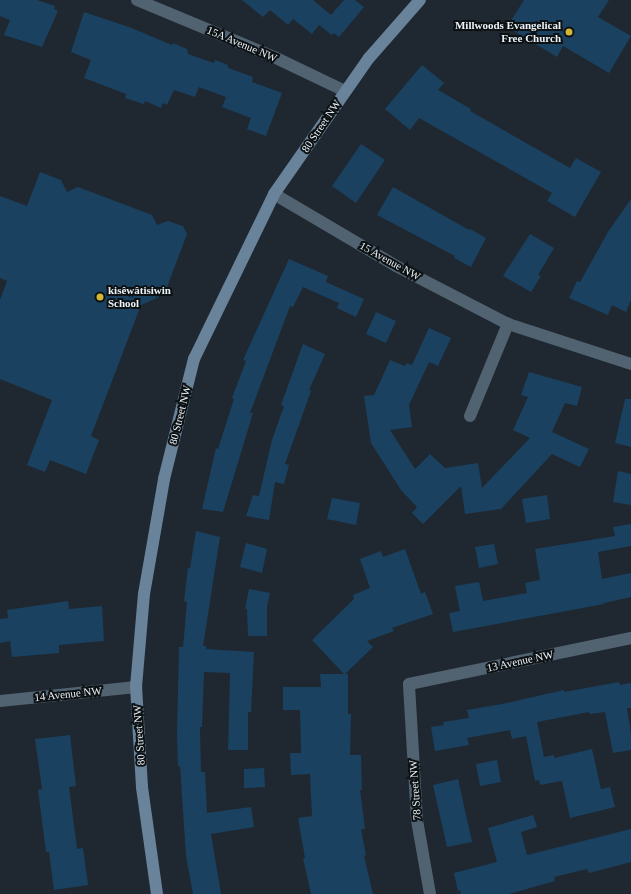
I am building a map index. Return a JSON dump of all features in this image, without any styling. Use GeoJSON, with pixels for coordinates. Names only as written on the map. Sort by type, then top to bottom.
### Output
{"type":"FeatureCollection","features":[{"type":"Feature","properties":{"kind":"street","name":"15A Avenue NW"},"geometry":{"type":"LineString","coordinates":[[137,0],[274,57],[345,91]]}},
{"type":"Feature","properties":{"kind":"street","name":"80 Street NW"},"geometry":{"type":"LineString","coordinates":[[157,894],[142,787],[136,687],[144,594],[164,479],[194,359],[274,194],[369,58],[420,0]]}},
{"type":"Feature","properties":{"kind":"street","name":"15 Avenue NW"},"geometry":{"type":"LineString","coordinates":[[274,194],[396,266],[508,324],[631,364]]}},
{"type":"Feature","properties":{"kind":"street"},"geometry":{"type":"LineString","coordinates":[[470,416],[508,324]]}},
{"type":"Feature","properties":{"kind":"street","name":"13 Avenue NW"},"geometry":{"type":"LineString","coordinates":[[409,684],[631,638]]}},
{"type":"Feature","properties":{"kind":"street","name":"78 Street NW"},"geometry":{"type":"LineString","coordinates":[[409,684],[417,820],[430,894]]}},
{"type":"Feature","properties":{"kind":"street","name":"14 Avenue NW"},"geometry":{"type":"LineString","coordinates":[[0,701],[136,687]]}},
{"type":"Feature","properties":{"kind":"building"},"geometry":{"type":"Polygon","coordinates":[[[0,0],[37,0],[55,6],[54,9],[58,11],[42,47],[4,35],[10,20],[0,16],[0,0]]]}},
{"type":"Feature","properties":{"kind":"building"},"geometry":{"type":"Polygon","coordinates":[[[242,0],[313,0],[331,15],[344,0],[355,0],[364,7],[339,37],[334,33],[332,35],[319,25],[312,34],[293,19],[288,25],[270,10],[263,17],[242,0]]]}},
{"type":"Feature","properties":{"kind":"building","name":"Millwoods Evangelical Free Church"},"geometry":{"type":"Polygon","coordinates":[[[524,0],[609,0],[598,17],[631,36],[609,73],[563,46],[557,57],[507,27],[524,0]]]}},
{"type":"Feature","properties":{"kind":"building"},"geometry":{"type":"Polygon","coordinates":[[[84,12],[129,27],[172,45],[173,43],[187,49],[188,54],[214,63],[215,60],[228,65],[227,67],[231,69],[253,77],[252,82],[282,93],[266,136],[247,129],[251,118],[222,107],[226,97],[199,87],[195,97],[174,90],[167,105],[163,103],[161,108],[145,101],[144,104],[125,98],[126,94],[84,78],[91,60],[71,52],[84,12]]]}},
{"type":"Feature","properties":{"kind":"building"},"geometry":{"type":"Polygon","coordinates":[[[422,65],[444,83],[438,90],[471,109],[470,111],[570,168],[576,158],[601,172],[575,217],[547,201],[552,193],[419,118],[410,130],[385,109],[422,65]]]}},
{"type":"Feature","properties":{"kind":"building"},"geometry":{"type":"Polygon","coordinates":[[[361,144],[385,160],[356,203],[332,186],[361,144]]]}},
{"type":"Feature","properties":{"kind":"building"},"geometry":{"type":"Polygon","coordinates":[[[40,172],[61,180],[67,192],[78,187],[152,215],[157,225],[168,221],[183,226],[187,234],[164,295],[141,305],[91,436],[99,440],[86,474],[50,460],[45,472],[27,465],[52,400],[0,379],[0,300],[7,281],[0,278],[0,196],[27,206],[40,172]]]}},
{"type":"Feature","properties":{"kind":"building"},"geometry":{"type":"Polygon","coordinates":[[[393,187],[486,238],[471,267],[454,258],[455,256],[377,215],[393,187]]]}},
{"type":"Feature","properties":{"kind":"building"},"geometry":{"type":"Polygon","coordinates":[[[631,199],[631,300],[626,312],[612,305],[608,315],[569,298],[577,281],[580,282],[608,232],[631,199]]]}},
{"type":"Feature","properties":{"kind":"building"},"geometry":{"type":"Polygon","coordinates":[[[530,234],[554,248],[538,275],[541,276],[531,292],[503,276],[530,234]]]}},
{"type":"Feature","properties":{"kind":"building"},"geometry":{"type":"Polygon","coordinates":[[[289,259],[328,276],[326,282],[364,299],[356,317],[337,308],[339,303],[303,287],[293,307],[290,306],[250,413],[253,413],[223,512],[202,509],[216,448],[218,449],[234,399],[232,398],[246,361],[243,360],[289,259]]]}},
{"type":"Feature","properties":{"kind":"building"},"geometry":{"type":"Polygon","coordinates":[[[376,312],[396,321],[386,343],[366,334],[376,312]]]}},
{"type":"Feature","properties":{"kind":"building"},"geometry":{"type":"Polygon","coordinates":[[[429,328],[451,338],[438,366],[429,362],[409,405],[412,427],[390,430],[415,469],[430,454],[445,468],[478,463],[482,488],[530,438],[513,430],[528,397],[521,395],[529,372],[582,387],[577,406],[565,403],[552,432],[589,449],[580,467],[552,454],[501,509],[465,514],[461,486],[423,524],[412,513],[417,507],[401,490],[371,443],[364,396],[374,395],[390,360],[405,366],[407,363],[412,365],[429,328]]]}},
{"type":"Feature","properties":{"kind":"building"},"geometry":{"type":"Polygon","coordinates":[[[303,344],[325,354],[309,390],[311,391],[285,464],[289,465],[284,484],[275,482],[269,520],[246,516],[253,495],[259,496],[272,440],[284,406],[281,405],[303,344]]]}},
{"type":"Feature","properties":{"kind":"building"},"geometry":{"type":"Polygon","coordinates":[[[625,399],[631,399],[631,447],[615,443],[625,399]]]}},
{"type":"Feature","properties":{"kind":"building"},"geometry":{"type":"Polygon","coordinates":[[[618,471],[631,474],[631,505],[613,502],[618,471]]]}},
{"type":"Feature","properties":{"kind":"building"},"geometry":{"type":"Polygon","coordinates":[[[547,495],[550,519],[526,523],[522,499],[547,495]]]}},
{"type":"Feature","properties":{"kind":"building"},"geometry":{"type":"Polygon","coordinates":[[[332,498],[360,503],[356,525],[327,519],[332,498]]]}},
{"type":"Feature","properties":{"kind":"building"},"geometry":{"type":"Polygon","coordinates":[[[631,524],[631,546],[598,552],[602,579],[631,573],[631,597],[604,604],[453,632],[449,613],[460,611],[455,586],[479,582],[483,601],[527,593],[525,583],[540,580],[535,549],[615,536],[613,527],[631,524]]]}},
{"type":"Feature","properties":{"kind":"building"},"geometry":{"type":"Polygon","coordinates":[[[196,531],[220,537],[203,646],[206,646],[206,649],[254,652],[251,712],[248,712],[248,750],[228,750],[230,673],[204,672],[202,727],[200,727],[201,772],[205,772],[207,813],[251,807],[254,827],[211,834],[221,894],[193,894],[186,856],[180,766],[178,767],[177,733],[179,647],[183,647],[187,602],[184,601],[188,568],[190,568],[196,531]]]}},
{"type":"Feature","properties":{"kind":"building"},"geometry":{"type":"Polygon","coordinates":[[[246,543],[267,549],[262,573],[240,567],[246,543]]]}},
{"type":"Feature","properties":{"kind":"building"},"geometry":{"type":"Polygon","coordinates":[[[494,544],[498,564],[479,568],[475,547],[494,544]]]}},
{"type":"Feature","properties":{"kind":"building"},"geometry":{"type":"Polygon","coordinates":[[[405,549],[421,594],[425,592],[433,614],[392,628],[394,631],[367,641],[373,647],[345,674],[348,674],[348,714],[351,714],[350,755],[361,755],[362,790],[360,790],[365,829],[361,829],[366,855],[364,856],[373,894],[311,894],[303,858],[305,858],[298,818],[312,816],[310,774],[291,775],[290,753],[301,753],[300,710],[283,710],[283,687],[321,687],[320,674],[344,674],[312,640],[354,599],[353,595],[370,588],[360,559],[381,551],[383,557],[405,549]]]}},
{"type":"Feature","properties":{"kind":"building"},"geometry":{"type":"Polygon","coordinates":[[[249,589],[270,593],[267,607],[267,636],[248,636],[247,609],[245,609],[249,589]]]}},
{"type":"Feature","properties":{"kind":"building"},"geometry":{"type":"Polygon","coordinates":[[[68,601],[69,609],[102,606],[104,641],[59,645],[59,653],[12,657],[10,641],[0,643],[0,619],[8,618],[7,610],[68,601]]]}},
{"type":"Feature","properties":{"kind":"building"},"geometry":{"type":"Polygon","coordinates":[[[619,682],[620,685],[631,683],[631,708],[627,708],[631,734],[631,750],[613,753],[605,712],[590,714],[589,712],[537,722],[544,757],[554,755],[554,758],[592,749],[601,789],[610,787],[615,807],[570,818],[562,781],[540,785],[539,780],[535,781],[526,736],[512,739],[510,730],[467,738],[469,745],[435,751],[431,727],[444,725],[443,722],[469,718],[467,710],[564,690],[564,692],[619,682]]]}},
{"type":"Feature","properties":{"kind":"building"},"geometry":{"type":"Polygon","coordinates":[[[70,735],[76,786],[69,787],[77,849],[83,848],[88,885],[54,890],[49,852],[46,852],[38,790],[42,789],[35,739],[70,735]]]}},
{"type":"Feature","properties":{"kind":"building"},"geometry":{"type":"Polygon","coordinates":[[[497,760],[501,782],[480,786],[476,764],[497,760]]]}},
{"type":"Feature","properties":{"kind":"building"},"geometry":{"type":"Polygon","coordinates":[[[264,768],[265,787],[244,788],[244,769],[264,768]]]}},
{"type":"Feature","properties":{"kind":"building"},"geometry":{"type":"Polygon","coordinates":[[[458,779],[472,842],[447,847],[433,785],[458,779]]]}},
{"type":"Feature","properties":{"kind":"building"},"geometry":{"type":"Polygon","coordinates":[[[533,815],[537,827],[521,832],[527,855],[631,829],[631,862],[589,873],[587,869],[554,877],[555,881],[509,894],[461,894],[460,890],[458,891],[454,873],[497,862],[488,828],[533,815]]]}},
{"type":"Feature","properties":{"kind":"place","name":"Millwoods Evangelical Free Church"},"geometry":{"type":"Point","coordinates":[569,32]}},
{"type":"Feature","properties":{"kind":"place","name":"kisêwâtisiwin School"},"geometry":{"type":"Point","coordinates":[100,297]}}]}
